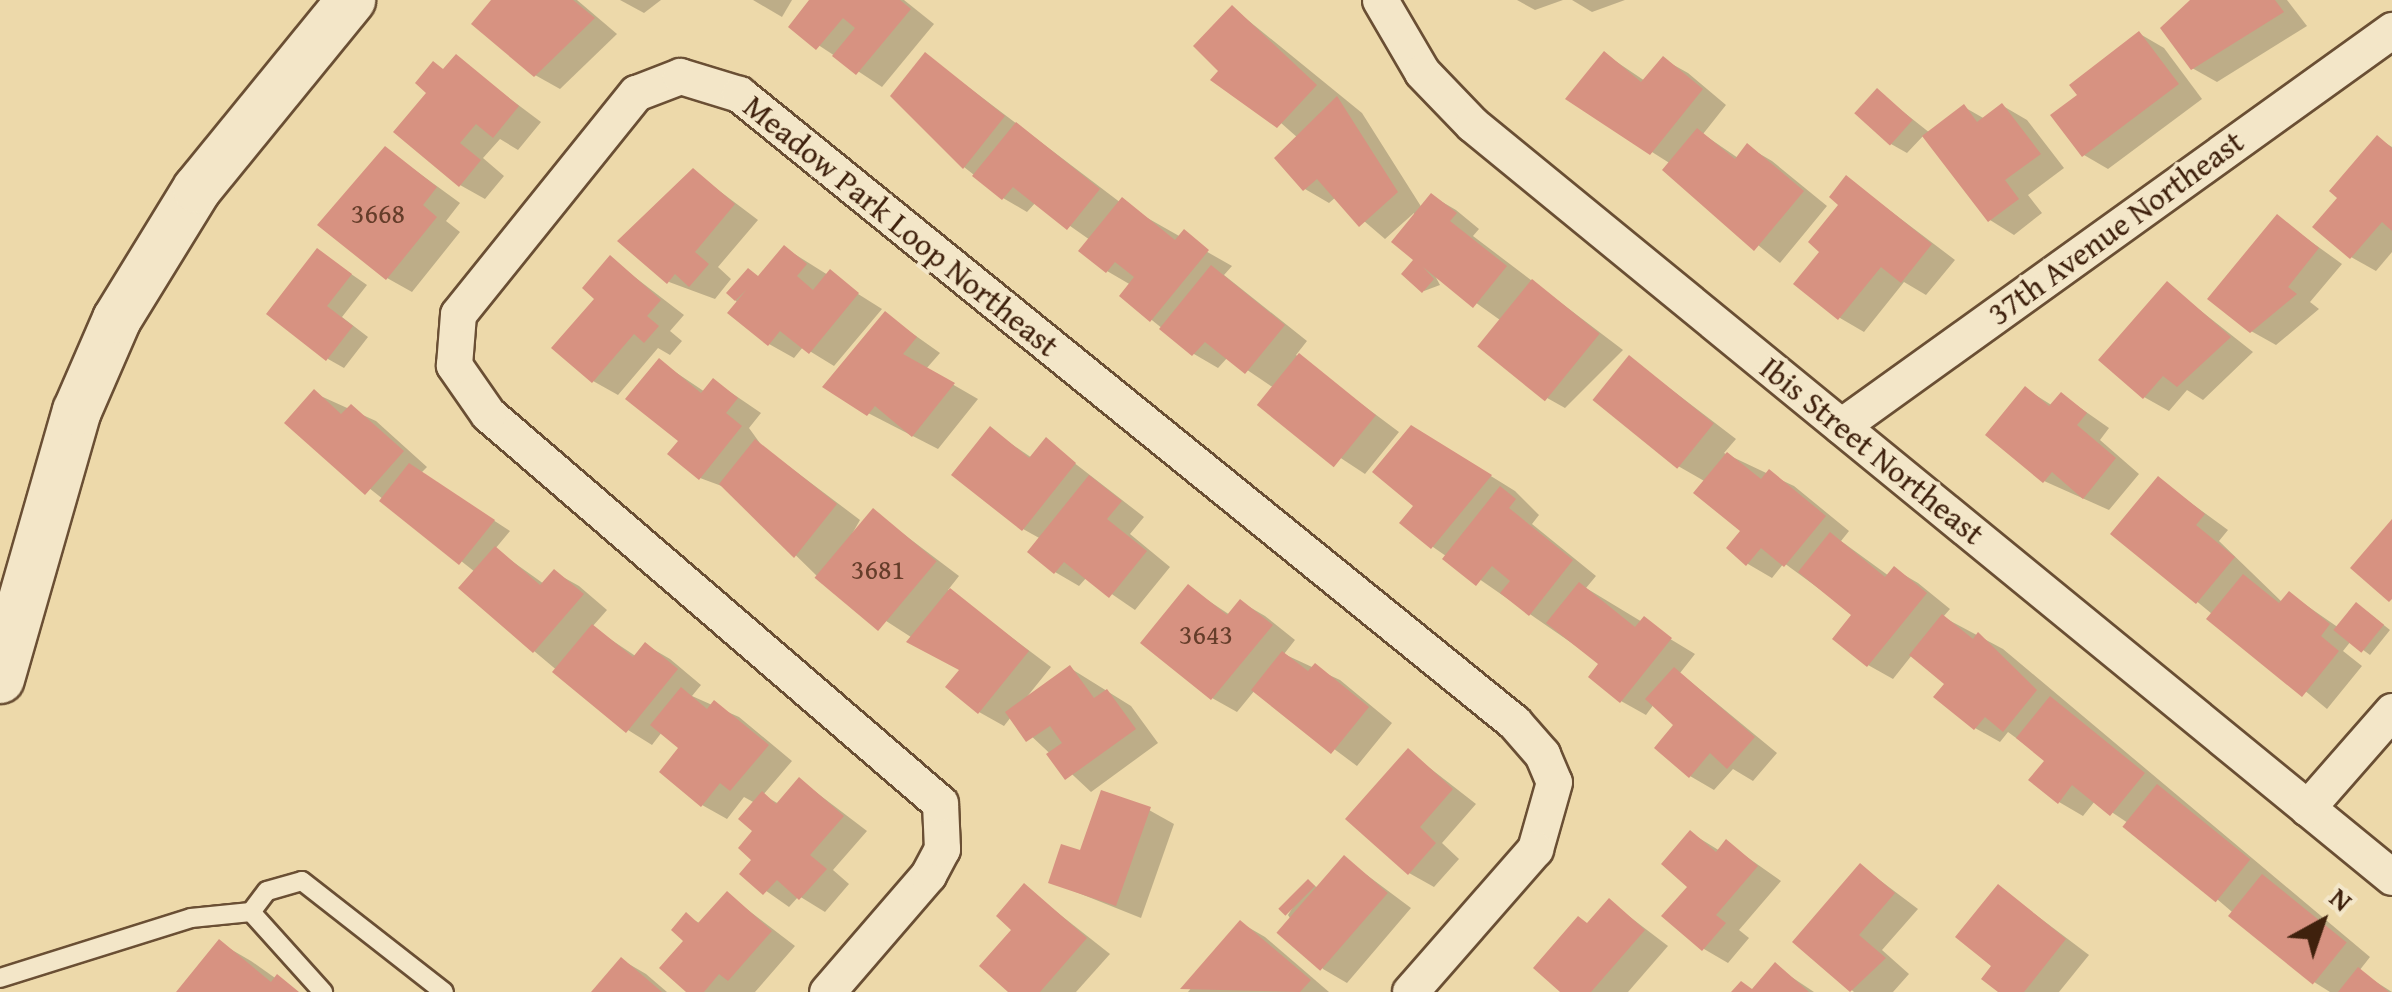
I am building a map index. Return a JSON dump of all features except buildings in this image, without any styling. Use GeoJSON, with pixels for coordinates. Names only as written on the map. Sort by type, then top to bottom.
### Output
{"type":"FeatureCollection","features":[{"type":"Feature","properties":{"kind":"main road"},"geometry":{"type":"LineString","coordinates":[[0,679],[77,411],[117,319],[197,189],[351,0]]}},
{"type":"Feature","properties":{"kind":"street","name":"Ibis Street Northeast"},"geometry":{"type":"LineString","coordinates":[[1380,0],[1422,72],[1472,124],[2392,877]]}},
{"type":"Feature","properties":{"kind":"street","name":"37th Avenue Northeast"},"geometry":{"type":"LineString","coordinates":[[1841,426],[2392,30]]}},
{"type":"Feature","properties":{"kind":"street","name":"Meadow Park Loop Northeast"},"geometry":{"type":"LineString","coordinates":[[827,992],[928,875],[942,849],[940,803],[488,414],[454,365],[458,314],[636,92],[680,76],[739,94],[1514,722],[1542,754],[1554,782],[1535,849],[1410,992]]}},
{"type":"Feature","properties":{"kind":"street"},"geometry":{"type":"LineString","coordinates":[[2307,808],[2392,711]]}},
{"type":"Feature","properties":{"kind":"lane"},"geometry":{"type":"LineString","coordinates":[[0,978],[191,918],[251,912],[267,891],[302,881],[444,992]]}},
{"type":"Feature","properties":{"kind":"lane"},"geometry":{"type":"LineString","coordinates":[[251,912],[324,992]]}}]}
